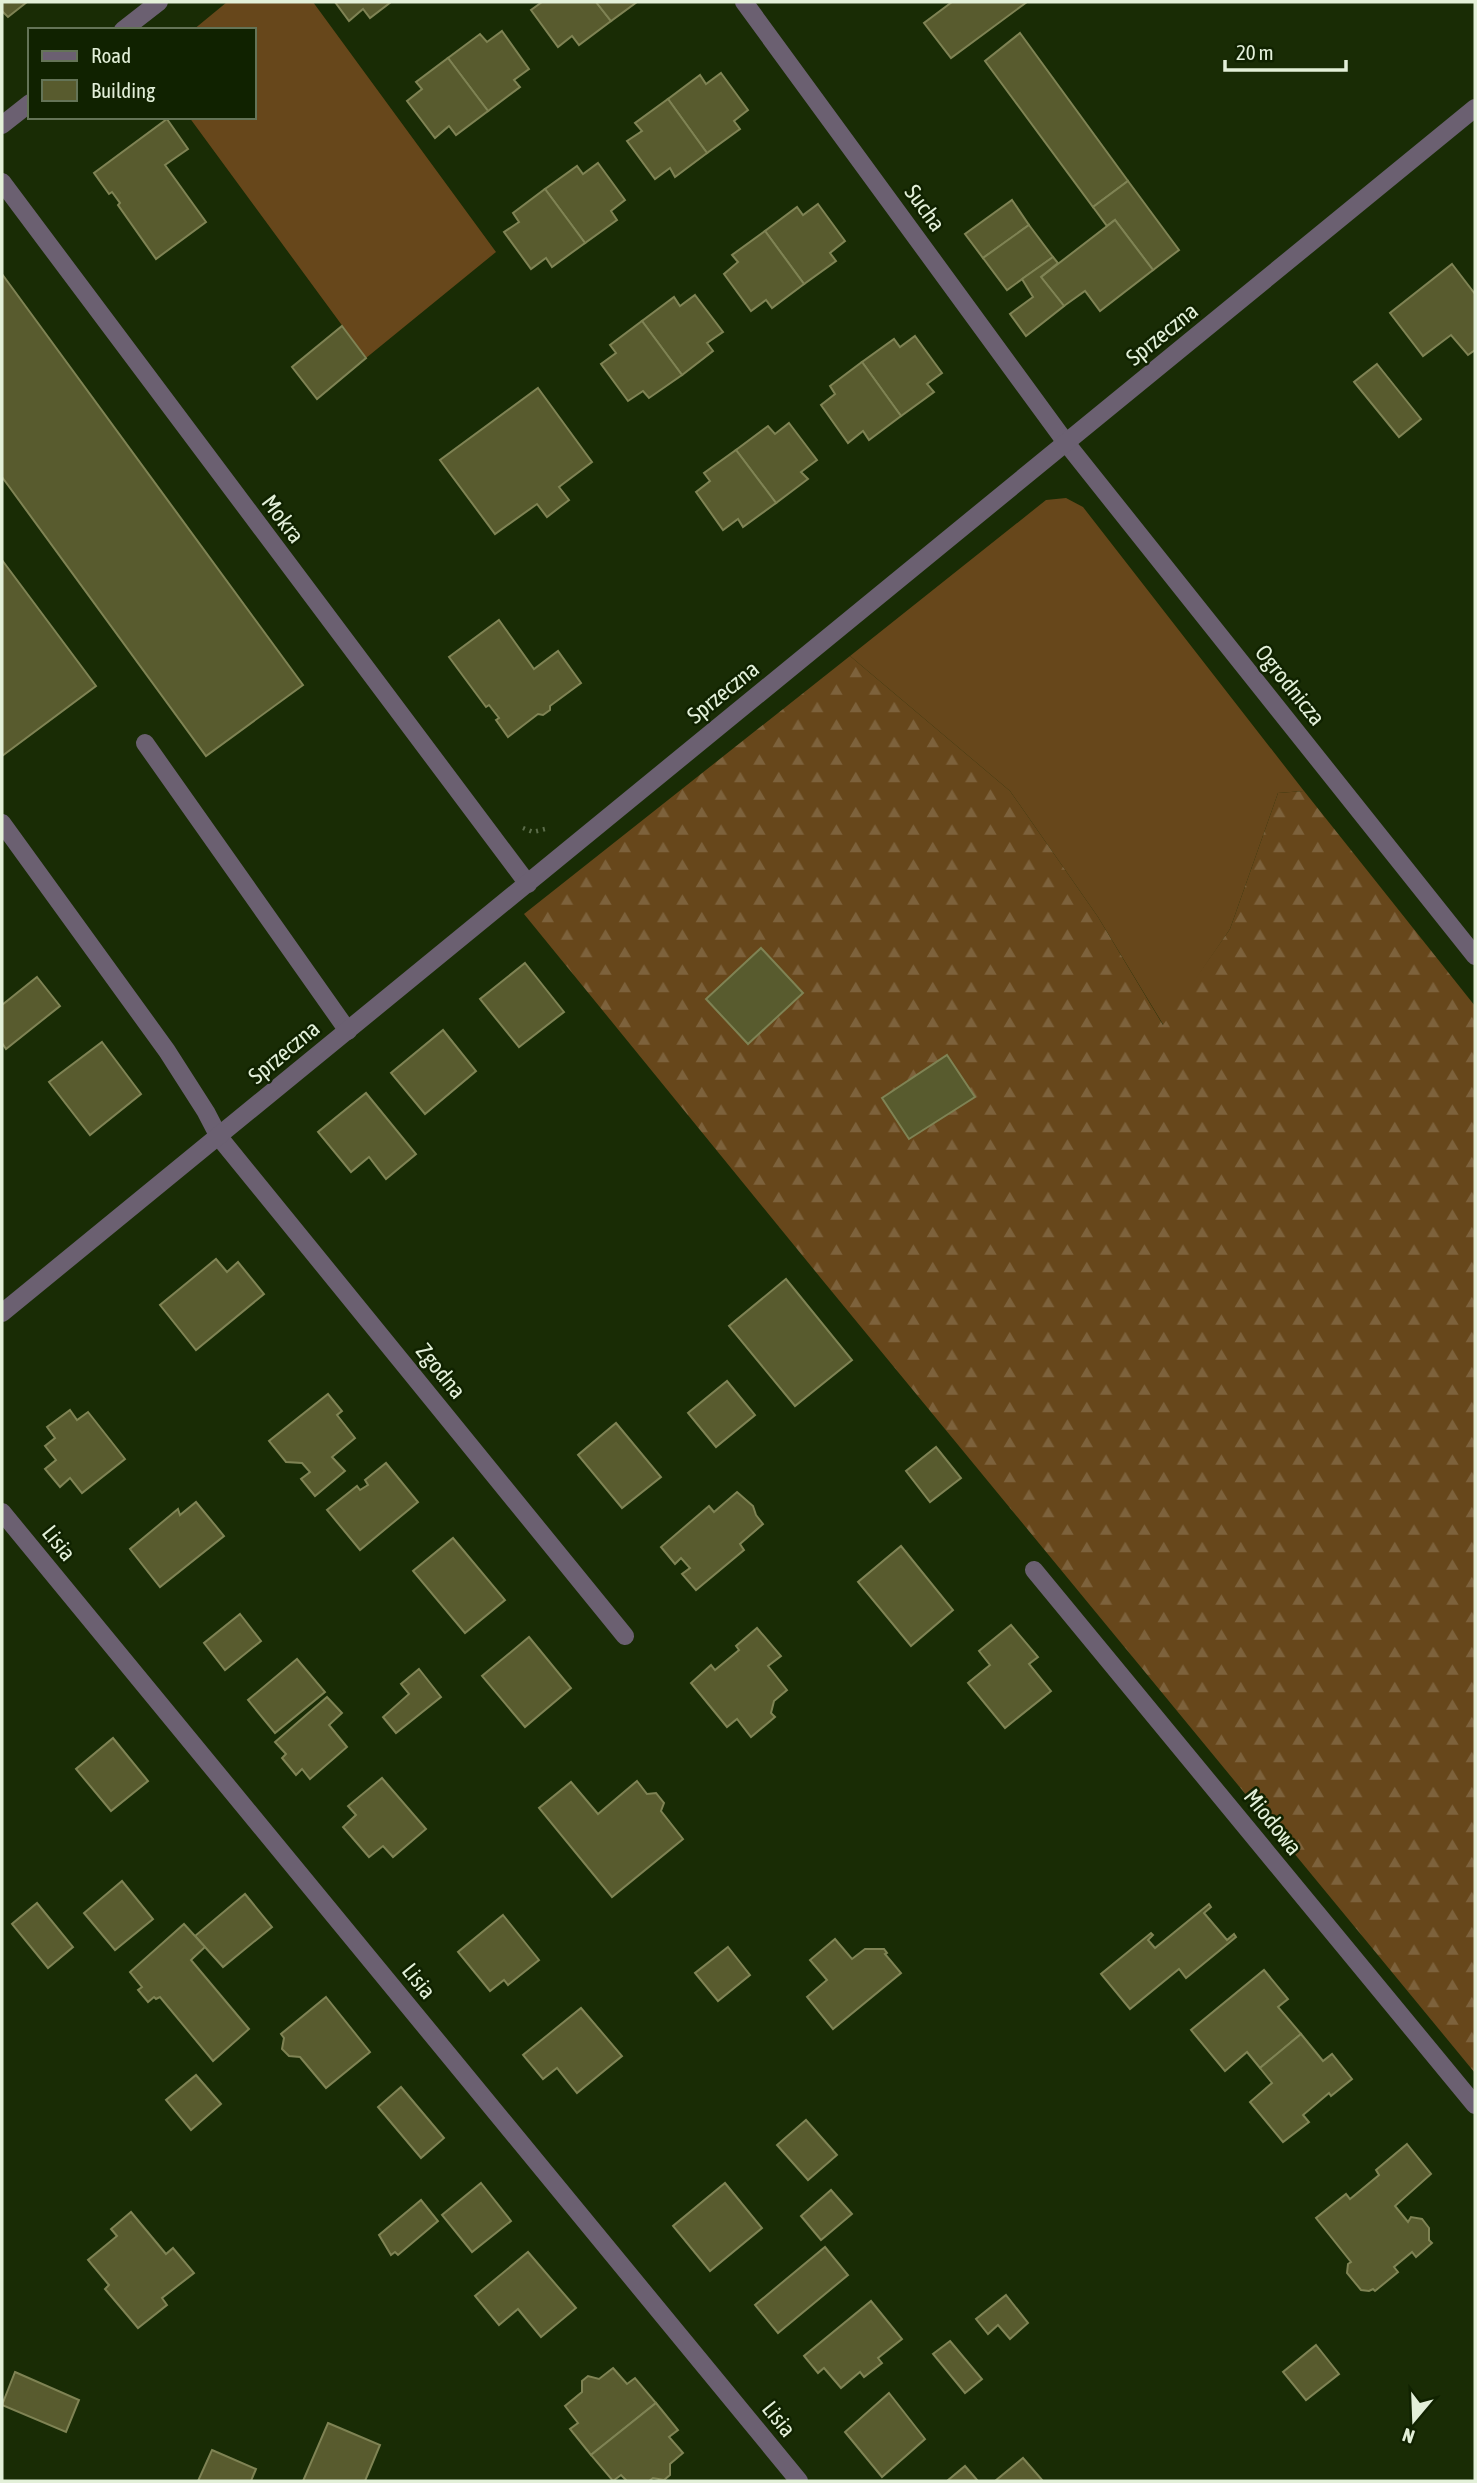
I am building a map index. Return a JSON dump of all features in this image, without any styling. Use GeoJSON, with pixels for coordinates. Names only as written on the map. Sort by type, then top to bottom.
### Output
{"type":"FeatureCollection","features":[{"type":"Feature","properties":{"kind":"street"},"geometry":{"type":"LineString","coordinates":[[126,28],[159,2]]}},
{"type":"Feature","properties":{"kind":"street","name":"Sucha"},"geometry":{"type":"LineString","coordinates":[[744,2],[1067,444]]}},
{"type":"Feature","properties":{"kind":"street"},"geometry":{"type":"LineString","coordinates":[[2,125],[28,105]]}},
{"type":"Feature","properties":{"kind":"street","name":"Sprzeczna"},"geometry":{"type":"LineString","coordinates":[[2,1313],[1475,108]]}},
{"type":"Feature","properties":{"kind":"street","name":"Mokra"},"geometry":{"type":"LineString","coordinates":[[2,182],[527,884]]}},
{"type":"Feature","properties":{"kind":"street","name":"Ogrodnicza"},"geometry":{"type":"LineString","coordinates":[[1067,444],[1475,956]]}},
{"type":"Feature","properties":{"kind":"street"},"geometry":{"type":"LineString","coordinates":[[145,743],[348,1031]]}},
{"type":"Feature","properties":{"kind":"street","name":"Zgodna"},"geometry":{"type":"LineString","coordinates":[[2,823],[167,1051],[206,1112],[219,1138],[625,1636]]}},
{"type":"Feature","properties":{"kind":"street","name":"Lisia"},"geometry":{"type":"LineString","coordinates":[[2,1512],[799,2481]]}},
{"type":"Feature","properties":{"kind":"street","name":"Miodowa"},"geometry":{"type":"LineString","coordinates":[[1034,1570],[1475,2105]]}},
{"type":"Feature","properties":{"kind":"green space"},"geometry":{"type":"Polygon","coordinates":[[[227,2],[313,2],[496,252],[366,358],[190,119],[256,119],[256,28],[195,28],[227,2]]]}},
{"type":"Feature","properties":{"kind":"green space"},"geometry":{"type":"Polygon","coordinates":[[[1066,498],[1083,507],[1304,791],[1278,793],[1230,929],[1164,1026],[1098,917],[1010,791],[850,656],[1046,500],[1066,498]]]}},
{"type":"Feature","properties":{"kind":"green space"},"geometry":{"type":"Polygon","coordinates":[[[850,656],[1010,791],[1098,917],[1163,1025],[1230,929],[1278,793],[1304,791],[1475,1006],[1475,2073],[524,914],[850,656]]]}},
{"type":"Feature","properties":{"kind":"building"},"geometry":{"type":"Polygon","coordinates":[[[2,2],[27,2],[8,17],[2,11],[2,2]]]}},
{"type":"Feature","properties":{"kind":"building"},"geometry":{"type":"Polygon","coordinates":[[[335,2],[391,2],[370,18],[363,9],[349,21],[335,2]]]}},
{"type":"Feature","properties":{"kind":"building"},"geometry":{"type":"Polygon","coordinates":[[[542,2],[596,2],[611,21],[579,45],[572,36],[558,47],[531,10],[542,2]]]}},
{"type":"Feature","properties":{"kind":"building"},"geometry":{"type":"Polygon","coordinates":[[[596,2],[637,2],[611,21],[596,2]]]}},
{"type":"Feature","properties":{"kind":"building"},"geometry":{"type":"Polygon","coordinates":[[[952,2],[1027,2],[951,58],[924,23],[952,2]]]}},
{"type":"Feature","properties":{"kind":"building"},"geometry":{"type":"Polygon","coordinates":[[[502,31],[529,69],[514,80],[520,87],[488,111],[448,58],[480,34],[487,42],[502,31]]]}},
{"type":"Feature","properties":{"kind":"building"},"geometry":{"type":"Polygon","coordinates":[[[1020,33],[1128,181],[1093,207],[985,61],[1020,33]]]}},
{"type":"Feature","properties":{"kind":"building"},"geometry":{"type":"Polygon","coordinates":[[[448,58],[488,111],[456,135],[449,126],[435,138],[407,101],[422,89],[416,82],[448,58]]]}},
{"type":"Feature","properties":{"kind":"building"},"geometry":{"type":"Polygon","coordinates":[[[721,73],[748,110],[734,121],[740,129],[707,153],[668,99],[700,75],[706,84],[721,73]]]}},
{"type":"Feature","properties":{"kind":"building"},"geometry":{"type":"Polygon","coordinates":[[[668,99],[707,153],[675,177],[670,168],[655,179],[627,141],[642,131],[635,123],[668,99]]]}},
{"type":"Feature","properties":{"kind":"building"},"geometry":{"type":"Polygon","coordinates":[[[167,119],[188,149],[165,165],[206,222],[156,259],[118,205],[120,203],[112,192],[109,194],[94,173],[167,119]]]}},
{"type":"Feature","properties":{"kind":"building"},"geometry":{"type":"Polygon","coordinates":[[[598,163],[625,200],[611,211],[617,220],[585,243],[545,189],[577,166],[583,174],[598,163]]]}},
{"type":"Feature","properties":{"kind":"building"},"geometry":{"type":"Polygon","coordinates":[[[1128,181],[1179,250],[1153,270],[1115,220],[1107,226],[1093,207],[1128,181]]]}},
{"type":"Feature","properties":{"kind":"building"},"geometry":{"type":"Polygon","coordinates":[[[545,189],[585,243],[552,267],[546,258],[531,269],[504,232],[519,222],[513,213],[545,189]]]}},
{"type":"Feature","properties":{"kind":"building"},"geometry":{"type":"Polygon","coordinates":[[[1012,200],[1029,225],[983,258],[965,234],[1012,200]]]}},
{"type":"Feature","properties":{"kind":"building"},"geometry":{"type":"Polygon","coordinates":[[[818,204],[845,241],[830,253],[836,261],[804,284],[765,231],[797,207],[803,215],[818,204]]]}},
{"type":"Feature","properties":{"kind":"building"},"geometry":{"type":"Polygon","coordinates":[[[1115,220],[1153,270],[1100,311],[1085,291],[1064,306],[1041,277],[1115,220]]]}},
{"type":"Feature","properties":{"kind":"building"},"geometry":{"type":"Polygon","coordinates":[[[1029,225],[1053,257],[1007,290],[983,258],[1029,225]]]}},
{"type":"Feature","properties":{"kind":"building"},"geometry":{"type":"Polygon","coordinates":[[[765,231],[804,284],[772,308],[766,300],[751,311],[724,274],[738,262],[732,255],[765,231]]]}},
{"type":"Feature","properties":{"kind":"building"},"geometry":{"type":"Polygon","coordinates":[[[1053,257],[1058,263],[1041,277],[1064,306],[1026,336],[1010,314],[1033,297],[1022,279],[1053,257]]]}},
{"type":"Feature","properties":{"kind":"building"},"geometry":{"type":"Polygon","coordinates":[[[1452,264],[1475,294],[1475,350],[1468,355],[1451,335],[1423,356],[1390,313],[1452,264]]]}},
{"type":"Feature","properties":{"kind":"building"},"geometry":{"type":"Polygon","coordinates":[[[2,274],[303,685],[206,756],[2,477],[2,274]]]}},
{"type":"Feature","properties":{"kind":"building"},"geometry":{"type":"Polygon","coordinates":[[[695,295],[723,332],[707,343],[713,351],[682,375],[642,321],[674,297],[680,306],[695,295]]]}},
{"type":"Feature","properties":{"kind":"building"},"geometry":{"type":"Polygon","coordinates":[[[642,321],[682,375],[649,398],[643,391],[628,401],[601,364],[616,353],[610,345],[642,321]]]}},
{"type":"Feature","properties":{"kind":"building"},"geometry":{"type":"Polygon","coordinates":[[[342,326],[366,358],[317,399],[292,367],[342,326]]]}},
{"type":"Feature","properties":{"kind":"building"},"geometry":{"type":"Polygon","coordinates":[[[915,336],[942,373],[927,384],[934,392],[901,416],[862,362],[894,339],[900,347],[915,336]]]}},
{"type":"Feature","properties":{"kind":"building"},"geometry":{"type":"Polygon","coordinates":[[[862,362],[901,416],[869,440],[863,431],[848,443],[821,405],[835,394],[830,386],[862,362]]]}},
{"type":"Feature","properties":{"kind":"building"},"geometry":{"type":"Polygon","coordinates":[[[1377,364],[1421,419],[1399,437],[1354,382],[1377,364]]]}},
{"type":"Feature","properties":{"kind":"building"},"geometry":{"type":"Polygon","coordinates":[[[538,388],[592,462],[559,487],[569,500],[547,517],[537,504],[495,534],[440,460],[538,388]]]}},
{"type":"Feature","properties":{"kind":"building"},"geometry":{"type":"Polygon","coordinates":[[[789,423],[817,460],[801,472],[808,479],[776,503],[736,450],[768,426],[775,434],[789,423]]]}},
{"type":"Feature","properties":{"kind":"building"},"geometry":{"type":"Polygon","coordinates":[[[736,450],[776,503],[743,527],[738,519],[723,530],[696,492],[710,481],[704,473],[736,450]]]}},
{"type":"Feature","properties":{"kind":"building"},"geometry":{"type":"Polygon","coordinates":[[[2,560],[96,686],[2,756],[2,560]]]}},
{"type":"Feature","properties":{"kind":"building"},"geometry":{"type":"Polygon","coordinates":[[[499,620],[534,669],[558,651],[581,683],[550,706],[550,710],[543,715],[538,714],[508,737],[496,720],[499,718],[489,705],[486,707],[449,657],[499,620]]]}},
{"type":"Feature","properties":{"kind":"building"},"geometry":{"type":"Polygon","coordinates":[[[761,948],[803,993],[748,1044],[706,999],[761,948]]]}},
{"type":"Feature","properties":{"kind":"building"},"geometry":{"type":"Polygon","coordinates":[[[525,963],[564,1012],[519,1047],[480,999],[525,963]]]}},
{"type":"Feature","properties":{"kind":"building"},"geometry":{"type":"Polygon","coordinates":[[[37,977],[60,1006],[6,1049],[2,1043],[2,1005],[37,977]]]}},
{"type":"Feature","properties":{"kind":"building"},"geometry":{"type":"Polygon","coordinates":[[[443,1030],[476,1071],[425,1114],[391,1073],[443,1030]]]}},
{"type":"Feature","properties":{"kind":"building"},"geometry":{"type":"Polygon","coordinates":[[[102,1042],[141,1094],[90,1135],[49,1082],[102,1042]]]}},
{"type":"Feature","properties":{"kind":"building"},"geometry":{"type":"Polygon","coordinates":[[[947,1055],[975,1097],[909,1139],[882,1098],[947,1055]]]}},
{"type":"Feature","properties":{"kind":"building"},"geometry":{"type":"Polygon","coordinates":[[[366,1093],[416,1154],[386,1179],[369,1157],[351,1172],[318,1132],[366,1093]]]}},
{"type":"Feature","properties":{"kind":"building"},"geometry":{"type":"Polygon","coordinates":[[[216,1259],[227,1272],[238,1262],[264,1294],[196,1350],[160,1305],[216,1259]]]}},
{"type":"Feature","properties":{"kind":"building"},"geometry":{"type":"Polygon","coordinates":[[[786,1279],[852,1360],[795,1406],[729,1326],[786,1279]]]}},
{"type":"Feature","properties":{"kind":"building"},"geometry":{"type":"Polygon","coordinates":[[[727,1381],[755,1415],[716,1447],[688,1413],[727,1381]]]}},
{"type":"Feature","properties":{"kind":"building"},"geometry":{"type":"Polygon","coordinates":[[[328,1394],[342,1411],[337,1415],[355,1438],[332,1457],[345,1471],[315,1496],[301,1479],[310,1472],[302,1463],[286,1462],[269,1441],[328,1394]]]}},
{"type":"Feature","properties":{"kind":"building"},"geometry":{"type":"Polygon","coordinates":[[[70,1410],[77,1420],[88,1412],[125,1459],[82,1493],[70,1478],[60,1487],[45,1469],[56,1460],[45,1446],[55,1438],[47,1427],[70,1410]]]}},
{"type":"Feature","properties":{"kind":"building"},"geometry":{"type":"Polygon","coordinates":[[[616,1423],[661,1477],[622,1508],[578,1455],[616,1423]]]}},
{"type":"Feature","properties":{"kind":"building"},"geometry":{"type":"Polygon","coordinates":[[[936,1447],[961,1478],[930,1502],[906,1471],[936,1447]]]}},
{"type":"Feature","properties":{"kind":"building"},"geometry":{"type":"Polygon","coordinates":[[[386,1463],[418,1502],[360,1550],[327,1510],[357,1486],[360,1490],[368,1485],[365,1480],[386,1463]]]}},
{"type":"Feature","properties":{"kind":"building"},"geometry":{"type":"Polygon","coordinates":[[[737,1492],[753,1506],[763,1524],[740,1544],[744,1550],[696,1590],[682,1574],[690,1568],[681,1558],[675,1564],[661,1547],[709,1506],[714,1512],[737,1492]]]}},
{"type":"Feature","properties":{"kind":"building"},"geometry":{"type":"Polygon","coordinates":[[[196,1502],[224,1536],[160,1587],[130,1549],[178,1509],[180,1515],[196,1502]]]}},
{"type":"Feature","properties":{"kind":"building"},"geometry":{"type":"Polygon","coordinates":[[[453,1538],[505,1600],[465,1633],[413,1571],[453,1538]]]}},
{"type":"Feature","properties":{"kind":"building"},"geometry":{"type":"Polygon","coordinates":[[[901,1546],[953,1610],[911,1646],[858,1582],[901,1546]]]}},
{"type":"Feature","properties":{"kind":"building"},"geometry":{"type":"Polygon","coordinates":[[[240,1614],[261,1641],[225,1670],[204,1643],[240,1614]]]}},
{"type":"Feature","properties":{"kind":"building"},"geometry":{"type":"Polygon","coordinates":[[[1011,1625],[1038,1657],[1029,1664],[1051,1691],[1005,1728],[968,1683],[990,1665],[979,1651],[1011,1625]]]}},
{"type":"Feature","properties":{"kind":"building"},"geometry":{"type":"Polygon","coordinates":[[[757,1628],[781,1656],[768,1666],[787,1690],[774,1701],[771,1713],[775,1717],[751,1737],[737,1719],[727,1727],[691,1683],[711,1665],[715,1670],[739,1650],[736,1646],[757,1628]]]}},
{"type":"Feature","properties":{"kind":"building"},"geometry":{"type":"Polygon","coordinates":[[[529,1637],[571,1688],[525,1727],[482,1676],[529,1637]]]}},
{"type":"Feature","properties":{"kind":"building"},"geometry":{"type":"Polygon","coordinates":[[[297,1659],[325,1692],[275,1733],[248,1700],[297,1659]]]}},
{"type":"Feature","properties":{"kind":"building"},"geometry":{"type":"Polygon","coordinates":[[[419,1669],[441,1697],[396,1733],[383,1717],[409,1694],[401,1684],[419,1669]]]}},
{"type":"Feature","properties":{"kind":"building"},"geometry":{"type":"Polygon","coordinates":[[[327,1697],[342,1713],[329,1725],[347,1747],[310,1779],[302,1769],[296,1775],[282,1758],[286,1754],[275,1742],[327,1697]]]}},
{"type":"Feature","properties":{"kind":"building"},"geometry":{"type":"Polygon","coordinates":[[[113,1738],[148,1781],[111,1811],[76,1769],[113,1738]]]}},
{"type":"Feature","properties":{"kind":"building"},"geometry":{"type":"Polygon","coordinates":[[[382,1778],[426,1829],[393,1857],[383,1846],[369,1857],[343,1827],[356,1815],[348,1806],[382,1778]]]}},
{"type":"Feature","properties":{"kind":"building"},"geometry":{"type":"Polygon","coordinates":[[[637,1781],[647,1794],[656,1793],[664,1803],[661,1811],[683,1839],[612,1897],[539,1808],[571,1782],[598,1814],[637,1781]]]}},
{"type":"Feature","properties":{"kind":"building"},"geometry":{"type":"Polygon","coordinates":[[[122,1881],[153,1919],[115,1950],[84,1913],[122,1881]]]}},
{"type":"Feature","properties":{"kind":"building"},"geometry":{"type":"Polygon","coordinates":[[[245,1894],[272,1927],[223,1967],[195,1936],[245,1894]]]}},
{"type":"Feature","properties":{"kind":"building"},"geometry":{"type":"Polygon","coordinates":[[[37,1903],[73,1947],[48,1968],[12,1924],[37,1903]]]}},
{"type":"Feature","properties":{"kind":"building"},"geometry":{"type":"Polygon","coordinates":[[[1209,1904],[1211,1907],[1204,1913],[1227,1940],[1234,1934],[1236,1937],[1186,1978],[1179,1969],[1130,2009],[1101,1974],[1151,1933],[1153,1935],[1148,1940],[1155,1948],[1209,1904]]]}},
{"type":"Feature","properties":{"kind":"building"},"geometry":{"type":"Polygon","coordinates":[[[503,1915],[539,1960],[508,1985],[504,1980],[490,1991],[458,1952],[503,1915]]]}},
{"type":"Feature","properties":{"kind":"building"},"geometry":{"type":"Polygon","coordinates":[[[184,1924],[205,1947],[191,1960],[249,2029],[213,2061],[160,1997],[154,1997],[148,2002],[138,1990],[142,1987],[130,1972],[184,1924]]]}},
{"type":"Feature","properties":{"kind":"building"},"geometry":{"type":"Polygon","coordinates":[[[835,1939],[852,1959],[865,1949],[884,1949],[901,1973],[833,2029],[807,1997],[827,1980],[810,1960],[835,1939]]]}},
{"type":"Feature","properties":{"kind":"building"},"geometry":{"type":"Polygon","coordinates":[[[728,1947],[750,1975],[718,2001],[695,1973],[728,1947]]]}},
{"type":"Feature","properties":{"kind":"building"},"geometry":{"type":"Polygon","coordinates":[[[1264,1970],[1288,1999],[1278,2007],[1301,2034],[1260,2068],[1247,2052],[1225,2071],[1191,2030],[1264,1970]]]}},
{"type":"Feature","properties":{"kind":"building"},"geometry":{"type":"Polygon","coordinates":[[[326,1997],[370,2052],[326,2088],[300,2057],[289,2056],[282,2049],[284,2038],[281,2034],[326,1997]]]}},
{"type":"Feature","properties":{"kind":"building"},"geometry":{"type":"Polygon","coordinates":[[[581,2008],[622,2056],[577,2093],[557,2068],[543,2079],[523,2055],[581,2008]]]}},
{"type":"Feature","properties":{"kind":"building"},"geometry":{"type":"Polygon","coordinates":[[[1301,2034],[1323,2061],[1332,2054],[1352,2079],[1331,2096],[1329,2093],[1303,2115],[1309,2122],[1283,2142],[1250,2102],[1272,2083],[1260,2068],[1301,2034]]]}},
{"type":"Feature","properties":{"kind":"building"},"geometry":{"type":"Polygon","coordinates":[[[196,2075],[221,2104],[191,2130],[166,2100],[196,2075]]]}},
{"type":"Feature","properties":{"kind":"building"},"geometry":{"type":"Polygon","coordinates":[[[401,2087],[444,2138],[421,2158],[378,2107],[401,2087]]]}},
{"type":"Feature","properties":{"kind":"building"},"geometry":{"type":"Polygon","coordinates":[[[806,2120],[837,2155],[808,2180],[777,2145],[806,2120]]]}},
{"type":"Feature","properties":{"kind":"building"},"geometry":{"type":"Polygon","coordinates":[[[1407,2144],[1431,2174],[1395,2206],[1408,2222],[1411,2217],[1422,2219],[1429,2228],[1429,2240],[1432,2243],[1416,2257],[1412,2252],[1394,2267],[1398,2272],[1375,2291],[1361,2290],[1347,2273],[1348,2264],[1351,2262],[1316,2218],[1346,2194],[1350,2199],[1379,2175],[1376,2170],[1407,2144]]]}},
{"type":"Feature","properties":{"kind":"building"},"geometry":{"type":"Polygon","coordinates":[[[481,2183],[511,2221],[472,2252],[442,2215],[481,2183]]]}},
{"type":"Feature","properties":{"kind":"building"},"geometry":{"type":"Polygon","coordinates":[[[725,2183],[762,2228],[710,2271],[673,2226],[725,2183]]]}},
{"type":"Feature","properties":{"kind":"building"},"geometry":{"type":"Polygon","coordinates":[[[831,2190],[852,2214],[821,2240],[801,2216],[831,2190]]]}},
{"type":"Feature","properties":{"kind":"building"},"geometry":{"type":"Polygon","coordinates":[[[421,2200],[438,2221],[398,2255],[395,2252],[391,2255],[379,2235],[421,2200]]]}},
{"type":"Feature","properties":{"kind":"building"},"geometry":{"type":"Polygon","coordinates":[[[131,2212],[166,2254],[173,2248],[194,2273],[162,2298],[167,2305],[138,2328],[105,2289],[109,2285],[88,2260],[117,2236],[111,2229],[131,2212]]]}},
{"type":"Feature","properties":{"kind":"building"},"geometry":{"type":"Polygon","coordinates":[[[825,2247],[848,2275],[778,2333],[755,2305],[825,2247]]]}},
{"type":"Feature","properties":{"kind":"building"},"geometry":{"type":"Polygon","coordinates":[[[528,2252],[576,2308],[541,2337],[518,2309],[499,2325],[475,2296],[528,2252]]]}},
{"type":"Feature","properties":{"kind":"building"},"geometry":{"type":"Polygon","coordinates":[[[1006,2295],[1028,2323],[1010,2339],[998,2325],[988,2334],[976,2319],[1006,2295]]]}},
{"type":"Feature","properties":{"kind":"building"},"geometry":{"type":"Polygon","coordinates":[[[871,2301],[902,2339],[878,2358],[882,2363],[864,2377],[860,2372],[841,2388],[824,2368],[818,2373],[804,2356],[871,2301]]]}},
{"type":"Feature","properties":{"kind":"building"},"geometry":{"type":"Polygon","coordinates":[[[950,2341],[982,2379],[965,2393],[933,2354],[950,2341]]]}},
{"type":"Feature","properties":{"kind":"building"},"geometry":{"type":"Polygon","coordinates":[[[1316,2345],[1339,2374],[1306,2400],[1283,2372],[1316,2345]]]}},
{"type":"Feature","properties":{"kind":"building"},"geometry":{"type":"Polygon","coordinates":[[[613,2368],[627,2384],[635,2378],[656,2403],[591,2455],[570,2429],[578,2423],[565,2406],[582,2392],[582,2381],[588,2376],[599,2379],[613,2368]]]}},
{"type":"Feature","properties":{"kind":"building"},"geometry":{"type":"Polygon","coordinates":[[[15,2372],[79,2400],[66,2432],[2,2405],[15,2372]]]}},
{"type":"Feature","properties":{"kind":"building"},"geometry":{"type":"Polygon","coordinates":[[[889,2393],[925,2439],[882,2477],[845,2432],[889,2393]]]}},
{"type":"Feature","properties":{"kind":"building"},"geometry":{"type":"Polygon","coordinates":[[[656,2403],[678,2430],[669,2437],[683,2453],[670,2464],[670,2475],[664,2480],[653,2478],[649,2481],[627,2481],[621,2475],[613,2481],[591,2455],[656,2403]]]}},
{"type":"Feature","properties":{"kind":"building"},"geometry":{"type":"Polygon","coordinates":[[[328,2423],[380,2445],[365,2481],[303,2481],[328,2423]]]}},
{"type":"Feature","properties":{"kind":"building"},"geometry":{"type":"Polygon","coordinates":[[[212,2450],[256,2469],[251,2481],[198,2481],[212,2450]]]}},
{"type":"Feature","properties":{"kind":"building"},"geometry":{"type":"Polygon","coordinates":[[[1023,2458],[1043,2481],[995,2481],[1023,2458]]]}},
{"type":"Feature","properties":{"kind":"building"},"geometry":{"type":"Polygon","coordinates":[[[965,2466],[978,2481],[947,2481],[965,2466]]]}}]}
